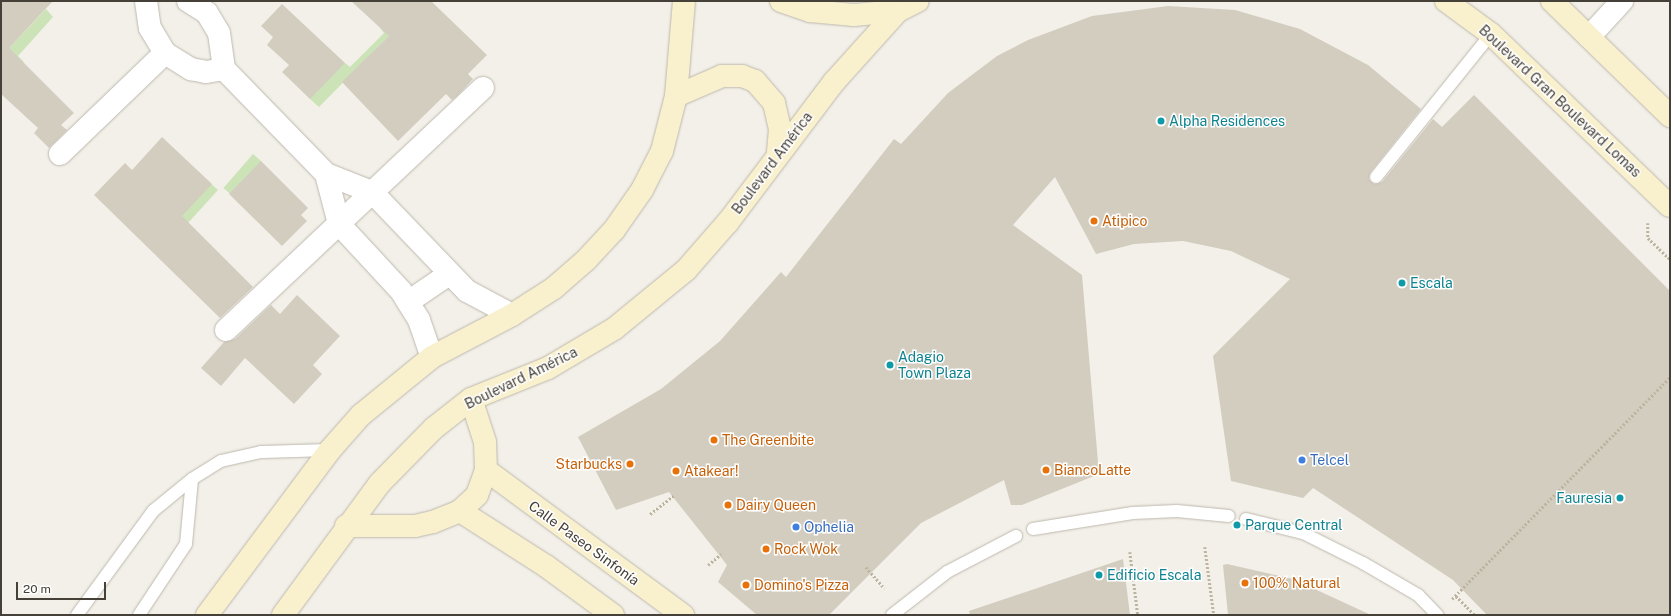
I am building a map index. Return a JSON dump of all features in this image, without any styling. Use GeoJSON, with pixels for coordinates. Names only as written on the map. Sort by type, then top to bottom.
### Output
{"type":"FeatureCollection","features":[{"type":"Feature","properties":{"kind":"main road"},"geometry":{"type":"LineString","coordinates":[[207,615],[330,450],[361,415],[432,357],[512,315],[554,288],[586,260],[614,230],[642,190],[662,151],[676,96],[684,1]]}},
{"type":"Feature","properties":{"kind":"main road"},"geometry":{"type":"LineString","coordinates":[[781,1],[810,11],[854,15],[898,11],[918,1]]}},
{"type":"Feature","properties":{"kind":"main road","name":"Boulevard Gran Boulevard Lomas"},"geometry":{"type":"LineString","coordinates":[[1446,1],[1491,34],[1670,206]]}},
{"type":"Feature","properties":{"kind":"main road"},"geometry":{"type":"LineString","coordinates":[[1552,1],[1670,116]]}},
{"type":"Feature","properties":{"kind":"main road","name":"Boulevard América"},"geometry":{"type":"LineString","coordinates":[[283,615],[346,526],[402,458],[471,399],[548,368],[614,329],[686,270],[728,222],[778,153],[834,82],[898,11]]}},
{"type":"Feature","properties":{"kind":"main road"},"geometry":{"type":"LineString","coordinates":[[676,96],[722,76],[742,76],[755,81],[774,103],[780,129],[778,153]]}},
{"type":"Feature","properties":{"kind":"main road"},"geometry":{"type":"LineString","coordinates":[[346,526],[415,526],[460,511],[477,495],[486,470],[485,442],[471,399]]}},
{"type":"Feature","properties":{"kind":"main road","name":"Calle Paseo Sinfonía"},"geometry":{"type":"LineString","coordinates":[[486,470],[683,615]]}},
{"type":"Feature","properties":{"kind":"main road"},"geometry":{"type":"LineString","coordinates":[[460,511],[546,566],[613,615]]}},
{"type":"Feature","properties":{"kind":"street"},"geometry":{"type":"LineString","coordinates":[[146,1],[150,28],[165,53],[191,68],[206,72],[224,69]]}},
{"type":"Feature","properties":{"kind":"street"},"geometry":{"type":"LineString","coordinates":[[188,1],[213,7],[219,33],[224,69],[326,174],[372,192],[449,274],[467,291],[512,315]]}},
{"type":"Feature","properties":{"kind":"street"},"geometry":{"type":"LineString","coordinates":[[1589,37],[1622,1]]}},
{"type":"Feature","properties":{"kind":"street"},"geometry":{"type":"LineString","coordinates":[[60,154],[165,53]]}},
{"type":"Feature","properties":{"kind":"street"},"geometry":{"type":"LineString","coordinates":[[226,330],[483,88]]}},
{"type":"Feature","properties":{"kind":"street"},"geometry":{"type":"LineString","coordinates":[[326,174],[339,224],[408,302],[432,357]]}},
{"type":"Feature","properties":{"kind":"street"},"geometry":{"type":"LineString","coordinates":[[408,302],[449,274]]}},
{"type":"Feature","properties":{"kind":"lane"},"geometry":{"type":"LineString","coordinates":[[1376,176],[1491,34]]}},
{"type":"Feature","properties":{"kind":"lane"},"geometry":{"type":"LineString","coordinates":[[77,615],[153,511],[192,479],[221,461],[248,455],[330,450]]}},
{"type":"Feature","properties":{"kind":"lane"},"geometry":{"type":"LineString","coordinates":[[139,615],[186,544],[192,479]]}},
{"type":"Feature","properties":{"kind":"lane"},"geometry":{"type":"LineString","coordinates":[[1034,529],[1133,513],[1176,511],[1229,516]]}},
{"type":"Feature","properties":{"kind":"lane"},"geometry":{"type":"LineString","coordinates":[[1246,519],[1303,533],[1363,563],[1418,596],[1437,615]]}},
{"type":"Feature","properties":{"kind":"lane"},"geometry":{"type":"LineString","coordinates":[[892,615],[947,572],[1016,536]]}},
{"type":"Feature","properties":{"kind":"path"},"geometry":{"type":"LineString","coordinates":[[1437,615],[1670,377]]}},
{"type":"Feature","properties":{"kind":"path"},"geometry":{"type":"LineString","coordinates":[[650,514],[674,495]]}},
{"type":"Feature","properties":{"kind":"path"},"geometry":{"type":"LineString","coordinates":[[1205,547],[1214,615]]}},
{"type":"Feature","properties":{"kind":"path"},"geometry":{"type":"LineString","coordinates":[[1130,552],[1138,615]]}},
{"type":"Feature","properties":{"kind":"path"},"geometry":{"type":"LineString","coordinates":[[708,565],[721,554]]}},
{"type":"Feature","properties":{"kind":"path"},"geometry":{"type":"LineString","coordinates":[[866,567],[884,588]]}},
{"type":"Feature","properties":{"kind":"path"},"geometry":{"type":"LineString","coordinates":[[1456,596],[1475,615]]}},
{"type":"Feature","properties":{"kind":"green space"},"geometry":{"type":"Polygon","coordinates":[[[404,1],[433,3],[419,17],[388,37],[319,107],[310,99],[341,60],[350,67],[384,33],[380,28],[404,1]]]}},
{"type":"Feature","properties":{"kind":"green space"},"geometry":{"type":"Polygon","coordinates":[[[46,9],[53,17],[18,56],[24,62],[8,79],[1,94],[1,45],[10,47],[46,9]]]}},
{"type":"Feature","properties":{"kind":"green space"},"geometry":{"type":"Polygon","coordinates":[[[253,154],[261,161],[232,195],[223,188],[253,154]]]}},
{"type":"Feature","properties":{"kind":"green space"},"geometry":{"type":"Polygon","coordinates":[[[206,179],[218,190],[188,223],[164,225],[206,179]]]}},
{"type":"Feature","properties":{"kind":"building"},"geometry":{"type":"Polygon","coordinates":[[[1,1],[53,1],[9,48],[74,113],[61,125],[67,130],[49,148],[34,133],[38,128],[1,94],[1,1]]]}},
{"type":"Feature","properties":{"kind":"building"},"geometry":{"type":"Polygon","coordinates":[[[351,1],[431,1],[487,55],[468,74],[473,79],[457,96],[452,100],[446,94],[398,141],[342,82],[389,36],[351,1]]]}},
{"type":"Feature","properties":{"kind":"building"},"geometry":{"type":"Polygon","coordinates":[[[282,4],[345,63],[310,99],[282,72],[289,65],[267,45],[273,37],[261,26],[282,4]]]}},
{"type":"Feature","properties":{"kind":"building"},"geometry":{"type":"Polygon","coordinates":[[[1168,6],[1235,10],[1300,29],[1368,65],[1421,109],[1370,173],[1369,179],[1374,184],[1382,182],[1433,119],[1442,127],[1474,95],[1670,291],[1670,615],[1487,615],[1453,580],[1313,488],[1303,498],[1231,481],[1213,356],[1290,279],[1231,251],[1183,241],[1134,244],[1096,254],[1055,177],[1013,225],[1082,275],[1099,474],[1022,505],[1011,505],[1004,480],[921,523],[829,615],[757,615],[718,582],[727,565],[669,492],[616,510],[578,437],[661,389],[720,341],[781,272],[786,277],[894,139],[901,144],[948,93],[997,56],[1028,40],[1092,16],[1168,6]]]}},
{"type":"Feature","properties":{"kind":"building"},"geometry":{"type":"Polygon","coordinates":[[[162,137],[212,184],[182,216],[253,287],[220,318],[94,195],[125,163],[132,170],[162,137]]]}},
{"type":"Feature","properties":{"kind":"building"},"geometry":{"type":"Polygon","coordinates":[[[261,161],[308,208],[301,215],[307,221],[282,246],[229,194],[261,161]]]}},
{"type":"Feature","properties":{"kind":"building"},"geometry":{"type":"Polygon","coordinates":[[[297,295],[340,336],[313,365],[322,374],[294,404],[245,358],[221,386],[201,368],[224,342],[235,339],[271,305],[280,314],[297,295]]]}},
{"type":"Feature","properties":{"kind":"building","name":"Edificio Escala"},"geometry":{"type":"Polygon","coordinates":[[[1123,559],[1130,615],[970,615],[969,611],[1123,559]]]}},
{"type":"Feature","properties":{"kind":"building","name":"Parque Central"},"geometry":{"type":"Polygon","coordinates":[[[1227,564],[1293,579],[1371,615],[1228,615],[1223,565],[1227,564]]]}},
{"type":"Feature","properties":{"kind":"place","name":"Alpha Residences"},"geometry":{"type":"Point","coordinates":[1161,121]}},
{"type":"Feature","properties":{"kind":"place","name":"Atipico"},"geometry":{"type":"Point","coordinates":[1094,221]}},
{"type":"Feature","properties":{"kind":"place","name":"Escala"},"geometry":{"type":"Point","coordinates":[1402,283]}},
{"type":"Feature","properties":{"kind":"place","name":"Adagio Town Plaza"},"geometry":{"type":"Point","coordinates":[890,365]}},
{"type":"Feature","properties":{"kind":"place","name":"The Greenbite"},"geometry":{"type":"Point","coordinates":[714,440]}},
{"type":"Feature","properties":{"kind":"place","name":"Telcel"},"geometry":{"type":"Point","coordinates":[1302,460]}},
{"type":"Feature","properties":{"kind":"place","name":"Starbucks"},"geometry":{"type":"Point","coordinates":[630,464]}},
{"type":"Feature","properties":{"kind":"place","name":"BiancoLatte"},"geometry":{"type":"Point","coordinates":[1046,470]}},
{"type":"Feature","properties":{"kind":"place","name":"Atakear!"},"geometry":{"type":"Point","coordinates":[676,471]}},
{"type":"Feature","properties":{"kind":"place","name":"Fauresia"},"geometry":{"type":"Point","coordinates":[1620,498]}},
{"type":"Feature","properties":{"kind":"place","name":"Dairy Queen"},"geometry":{"type":"Point","coordinates":[728,505]}},
{"type":"Feature","properties":{"kind":"place","name":"Parque Central"},"geometry":{"type":"Point","coordinates":[1237,525]}},
{"type":"Feature","properties":{"kind":"place","name":"Ophelia"},"geometry":{"type":"Point","coordinates":[796,527]}},
{"type":"Feature","properties":{"kind":"place","name":"Rock Wok"},"geometry":{"type":"Point","coordinates":[766,549]}},
{"type":"Feature","properties":{"kind":"place","name":"Edificio Escala"},"geometry":{"type":"Point","coordinates":[1099,575]}},
{"type":"Feature","properties":{"kind":"place","name":"100% Natural"},"geometry":{"type":"Point","coordinates":[1245,583]}},
{"type":"Feature","properties":{"kind":"place","name":"Domino's Pizza"},"geometry":{"type":"Point","coordinates":[746,585]}}]}
